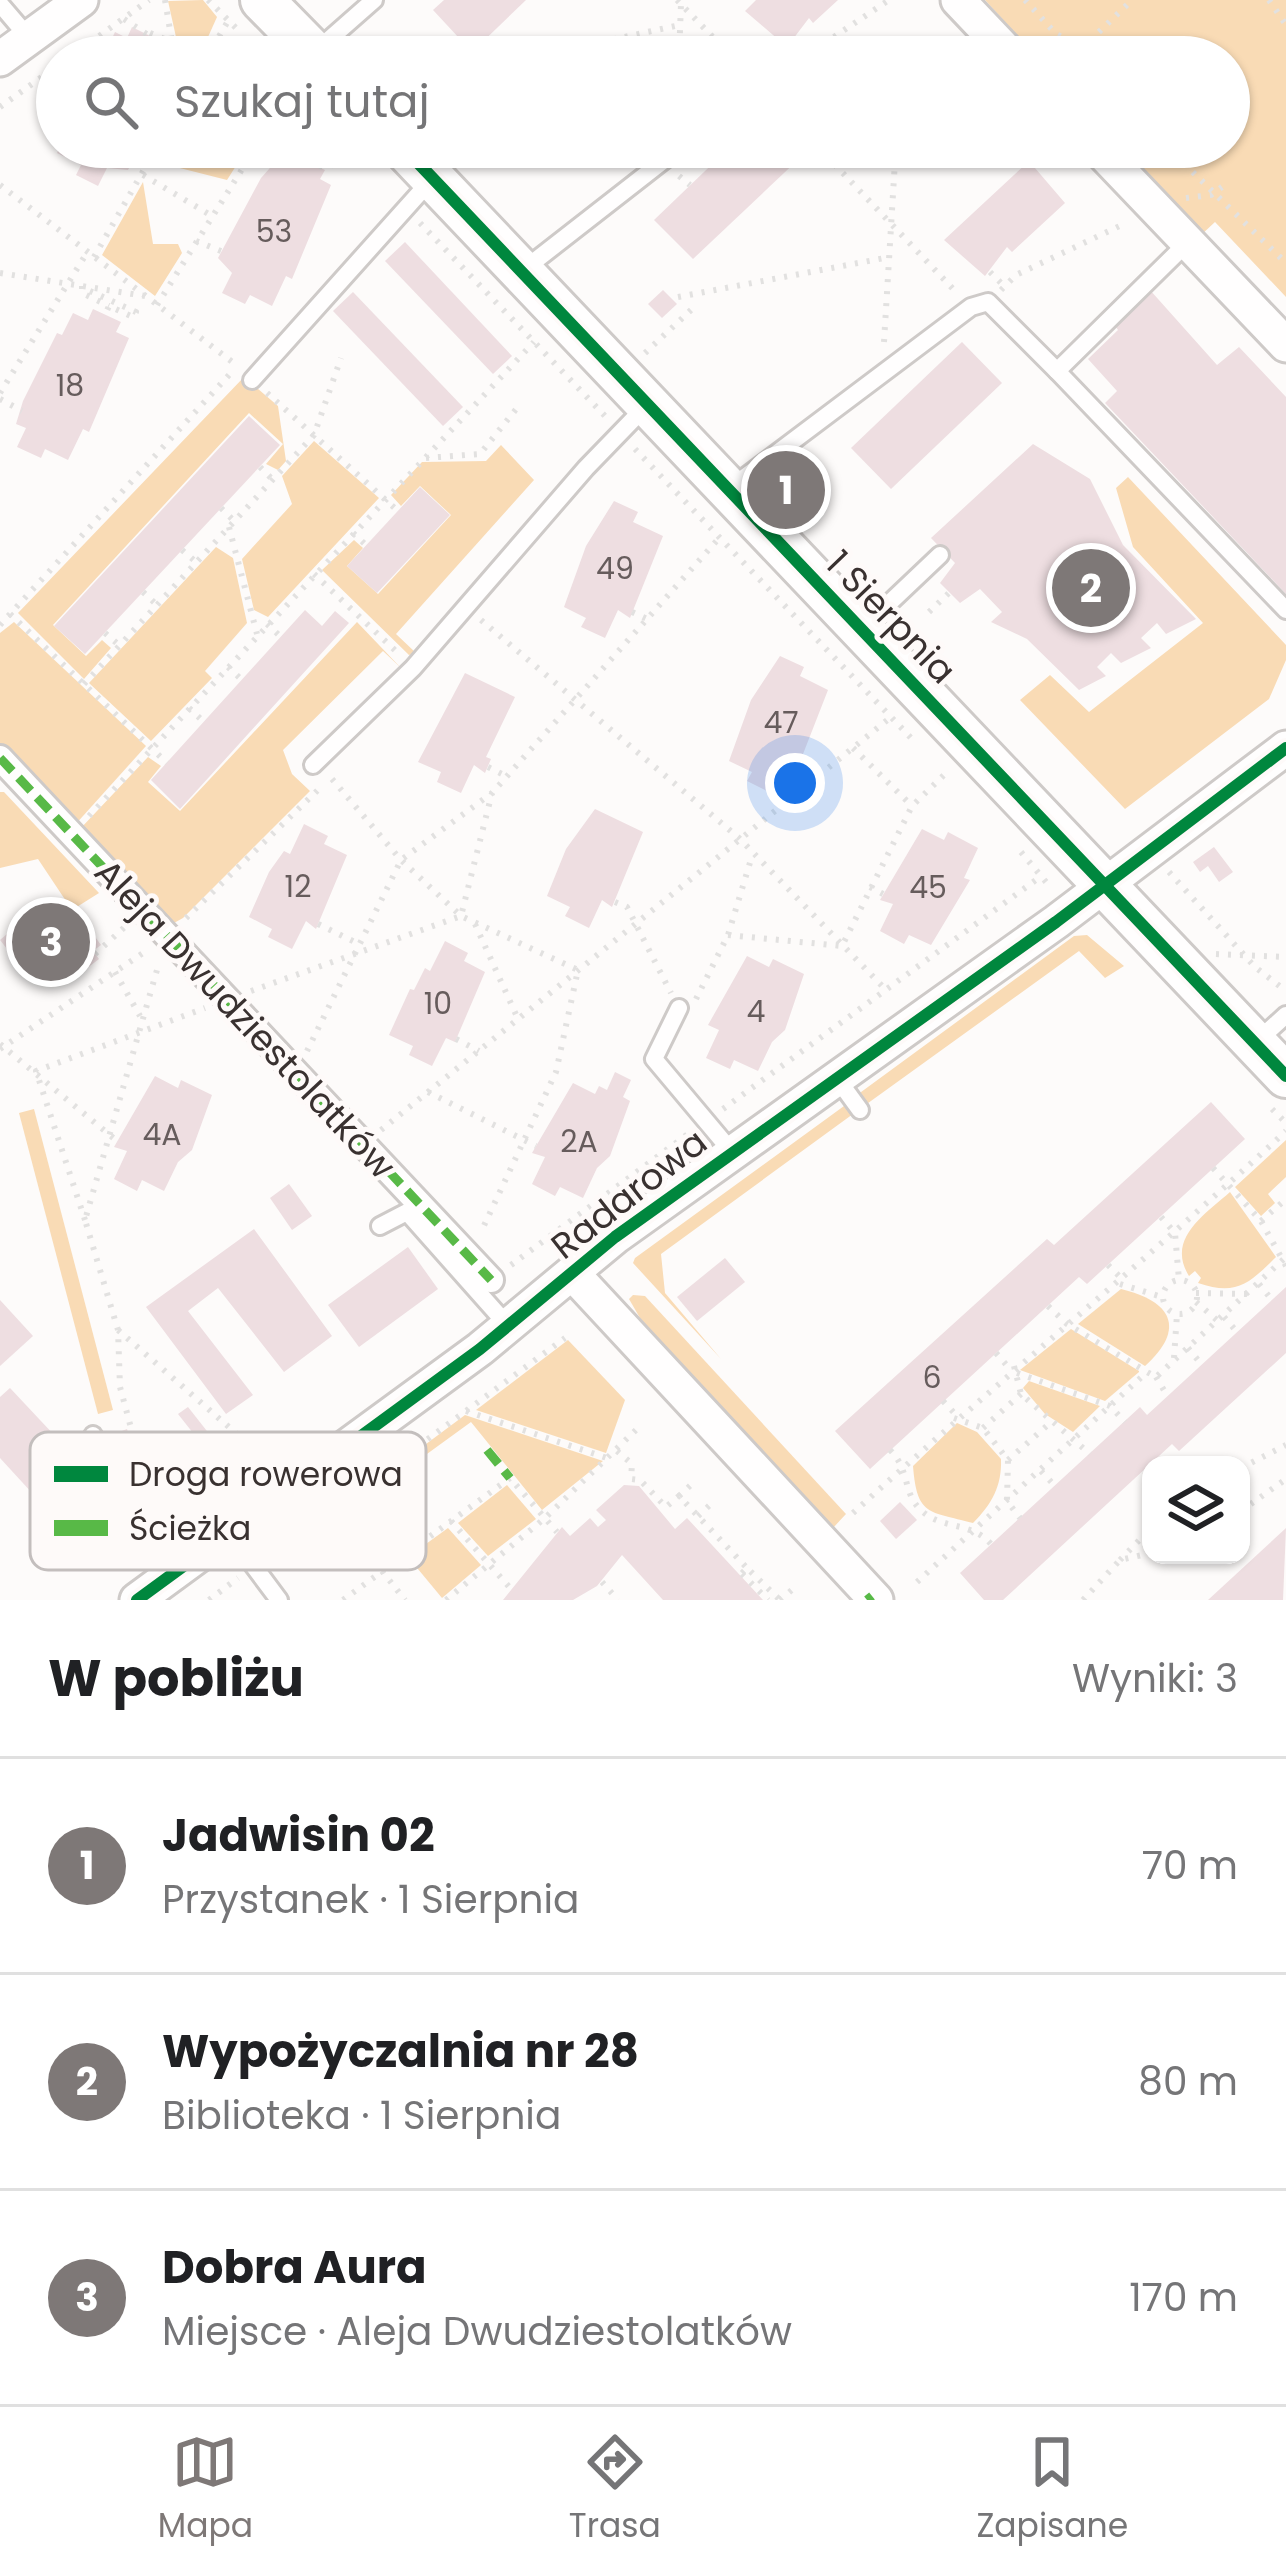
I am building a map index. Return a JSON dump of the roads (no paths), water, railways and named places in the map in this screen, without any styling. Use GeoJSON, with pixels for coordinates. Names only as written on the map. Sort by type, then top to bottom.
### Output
{"type":"FeatureCollection","features":[{"type":"Feature","properties":{"kind":"street"},"geometry":{"type":"LineString","coordinates":[[0,59],[81,0]]}},
{"type":"Feature","properties":{"kind":"street"},"geometry":{"type":"LineString","coordinates":[[958,0],[992,36]]}},
{"type":"Feature","properties":{"kind":"street"},"geometry":{"type":"LineString","coordinates":[[245,10],[286,36]]}},
{"type":"Feature","properties":{"kind":"street"},"geometry":{"type":"LineString","coordinates":[[1117,168],[1286,345]]}},
{"type":"Feature","properties":{"kind":"street","name":"1 Sierpnia"},"geometry":{"type":"LineString","coordinates":[[414,177],[522,271],[634,418],[729,489],[1170,953],[1271,1029],[1286,1076]]}},
{"type":"Feature","properties":{"kind":"street","name":"Radarowa"},"geometry":{"type":"LineString","coordinates":[[366,1432],[732,1152],[1106,886],[1286,748]]}},
{"type":"Feature","properties":{"kind":"street","name":"Aleja Dwudziestolatków"},"geometry":{"type":"LineString","coordinates":[[0,758],[491,1280]]}},
{"type":"Feature","properties":{"kind":"street"},"geometry":{"type":"LineString","coordinates":[[573,1274],[872,1598]]}},
{"type":"Feature","properties":{"kind":"street","name":"Radarowa"},"geometry":{"type":"LineString","coordinates":[[136,1600],[177,1571]]}},
{"type":"Feature","properties":{"kind":"lane"},"geometry":{"type":"LineString","coordinates":[[336,36],[374,0]]}},
{"type":"Feature","properties":{"kind":"lane"},"geometry":{"type":"LineString","coordinates":[[0,4],[29,38]]}},
{"type":"Feature","properties":{"kind":"lane"},"geometry":{"type":"LineString","coordinates":[[522,271],[654,168]]}},
{"type":"Feature","properties":{"kind":"lane"},"geometry":{"type":"LineString","coordinates":[[253,380],[414,177]]}},
{"type":"Feature","properties":{"kind":"lane"},"geometry":{"type":"LineString","coordinates":[[1057,371],[1187,242]]}},
{"type":"Feature","properties":{"kind":"lane"},"geometry":{"type":"LineString","coordinates":[[729,489],[971,308],[988,302],[1286,610]]}},
{"type":"Feature","properties":{"kind":"lane"},"geometry":{"type":"LineString","coordinates":[[314,765],[413,668],[634,418]]}},
{"type":"Feature","properties":{"kind":"lane"},"geometry":{"type":"LineString","coordinates":[[862,629],[940,555]]}},
{"type":"Feature","properties":{"kind":"lane"},"geometry":{"type":"LineString","coordinates":[[679,1008],[654,1059],[732,1152]]}},
{"type":"Feature","properties":{"kind":"lane"},"geometry":{"type":"LineString","coordinates":[[836,1076],[860,1109]]}},
{"type":"Feature","properties":{"kind":"lane"},"geometry":{"type":"LineString","coordinates":[[380,1226],[407,1211],[509,1327]]}},
{"type":"Feature","properties":{"kind":"lane"},"geometry":{"type":"LineString","coordinates":[[256,1570],[279,1600]]}},
{"type":"Feature","properties":{"kind":"place","name":"Jadwisin 02"},"geometry":{"type":"Point","coordinates":[786,490]}},
{"type":"Feature","properties":{"kind":"place","name":"Wypożyczalnia nr 28"},"geometry":{"type":"Point","coordinates":[1091,588]}},
{"type":"Feature","properties":{"kind":"place","name":"Dobra Aura"},"geometry":{"type":"Point","coordinates":[51,942]}}]}
